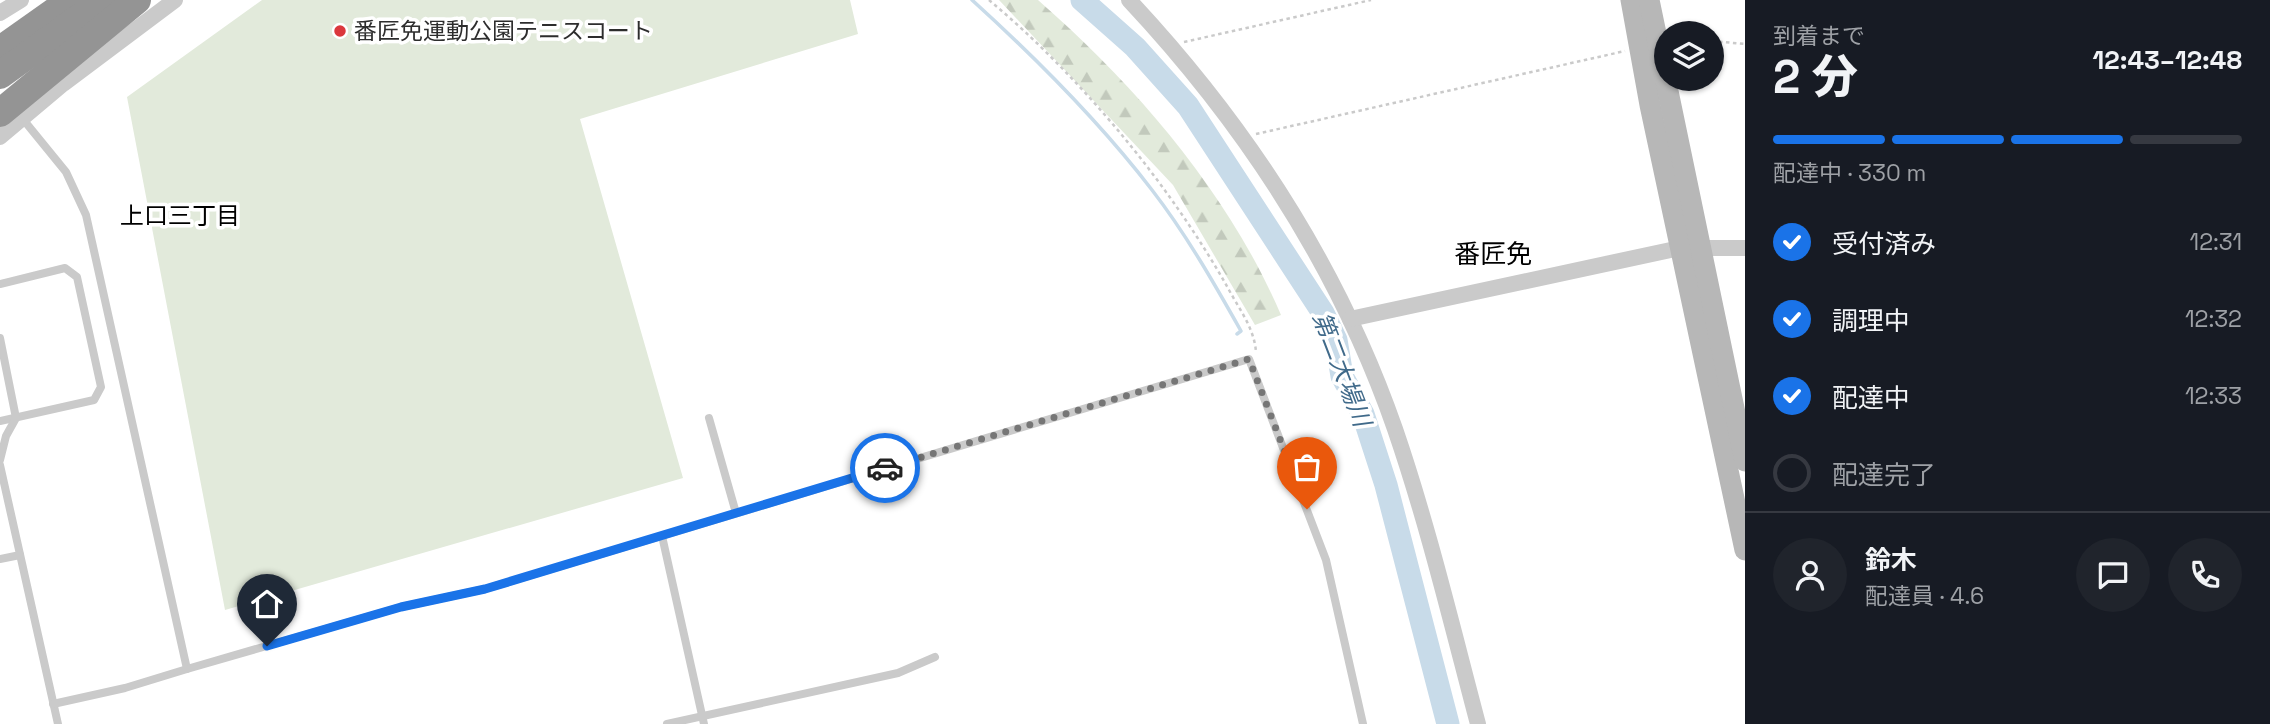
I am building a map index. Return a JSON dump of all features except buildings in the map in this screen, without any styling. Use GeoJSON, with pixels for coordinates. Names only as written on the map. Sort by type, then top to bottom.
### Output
{"type":"FeatureCollection","features":[{"type":"Feature","properties":{"kind":"highway"},"geometry":{"type":"LineString","coordinates":[[4,47],[71,0]]}},
{"type":"Feature","properties":{"kind":"highway"},"geometry":{"type":"LineString","coordinates":[[0,75],[104,0]]}},
{"type":"Feature","properties":{"kind":"highway"},"geometry":{"type":"LineString","coordinates":[[0,96],[137,0]]}},
{"type":"Feature","properties":{"kind":"highway"},"geometry":{"type":"LineString","coordinates":[[11,116],[137,0]]}},
{"type":"Feature","properties":{"kind":"street"},"geometry":{"type":"LineString","coordinates":[[0,13],[21,0]]}},
{"type":"Feature","properties":{"kind":"street"},"geometry":{"type":"LineString","coordinates":[[0,137],[11,116],[175,0]]}},
{"type":"Feature","properties":{"kind":"street"},"geometry":{"type":"LineString","coordinates":[[1129,0],[1171,45],[1244,137],[1293,215],[1350,319],[1394,427],[1412,483],[1478,724]]}},
{"type":"Feature","properties":{"kind":"street"},"geometry":{"type":"LineString","coordinates":[[1631,0],[1638,48],[1745,550]]}},
{"type":"Feature","properties":{"kind":"street"},"geometry":{"type":"LineString","coordinates":[[1649,0],[1745,461]]}},
{"type":"Feature","properties":{"kind":"street"},"geometry":{"type":"LineString","coordinates":[[1350,319],[1680,248],[1745,248]]}},
{"type":"Feature","properties":{"kind":"lane"},"geometry":{"type":"LineString","coordinates":[[11,116],[66,172],[86,215],[187,669]]}},
{"type":"Feature","properties":{"kind":"lane"},"geometry":{"type":"LineString","coordinates":[[0,284],[65,268],[78,277],[101,387],[94,400],[0,421]]}},
{"type":"Feature","properties":{"kind":"lane"},"geometry":{"type":"LineString","coordinates":[[0,338],[16,418],[6,436],[0,463],[58,724]]}},
{"type":"Feature","properties":{"kind":"lane"},"geometry":{"type":"LineString","coordinates":[[53,704],[125,688],[401,607],[485,589],[1249,359],[1326,560],[1363,724]]}},
{"type":"Feature","properties":{"kind":"lane"},"geometry":{"type":"LineString","coordinates":[[709,418],[736,513]]}},
{"type":"Feature","properties":{"kind":"lane"},"geometry":{"type":"LineString","coordinates":[[662,536],[703,720]]}},
{"type":"Feature","properties":{"kind":"lane"},"geometry":{"type":"LineString","coordinates":[[0,559],[20,555]]}},
{"type":"Feature","properties":{"kind":"lane"},"geometry":{"type":"LineString","coordinates":[[667,724],[703,720],[898,673],[935,657]]}},
{"type":"Feature","properties":{"kind":"path"},"geometry":{"type":"LineString","coordinates":[[989,0],[1087,97],[1173,200],[1202,244],[1255,338],[1256,357]]}},
{"type":"Feature","properties":{"kind":"path"},"geometry":{"type":"LineString","coordinates":[[1171,45],[1371,0]]}},
{"type":"Feature","properties":{"kind":"path"},"geometry":{"type":"LineString","coordinates":[[1724,42],[1745,44]]}},
{"type":"Feature","properties":{"kind":"path"},"geometry":{"type":"LineString","coordinates":[[1244,137],[1638,48]]}},
{"type":"Feature","properties":{"kind":"green space"},"geometry":{"type":"Polygon","coordinates":[[[262,0],[850,0],[858,34],[580,119],[683,478],[225,610],[127,97],[262,0]]]}},
{"type":"Feature","properties":{"kind":"green space"},"geometry":{"type":"Polygon","coordinates":[[[999,0],[1038,0],[1111,69],[1145,106],[1207,184],[1235,226],[1281,315],[1255,325],[1173,185],[999,0]]]}},
{"type":"Feature","properties":{"kind":"waterway"},"geometry":{"type":"LineString","coordinates":[[972,0],[1066,91],[1152,190],[1210,277],[1241,331],[1237,334]]}},
{"type":"Feature","properties":{"kind":"waterway","name":"第二大場川"},"geometry":{"type":"LineString","coordinates":[[1082,0],[1135,47],[1188,106],[1323,313],[1336,340],[1342,376],[1363,414],[1386,485],[1448,724]]}},
{"type":"Feature","properties":{"kind":"way so far"},"geometry":{"type":"LineString","coordinates":[[885,468],[1249,359],[1307,509]]}},
{"type":"Feature","properties":{"kind":"place","name":"番匠免運動公園テニスコート"},"geometry":{"type":"Point","coordinates":[340,31]}},
{"type":"Feature","properties":{"kind":"district","name":"上口三丁目"},"geometry":{"type":"Point","coordinates":[180,215]}},
{"type":"Feature","properties":{"kind":"district","name":"番匠免"},"geometry":{"type":"Point","coordinates":[1493,254]}},
{"type":"Feature","properties":{"kind":"route"},"geometry":{"type":"LineString","coordinates":[[267,646],[401,607],[485,589],[885,468]]}}]}
